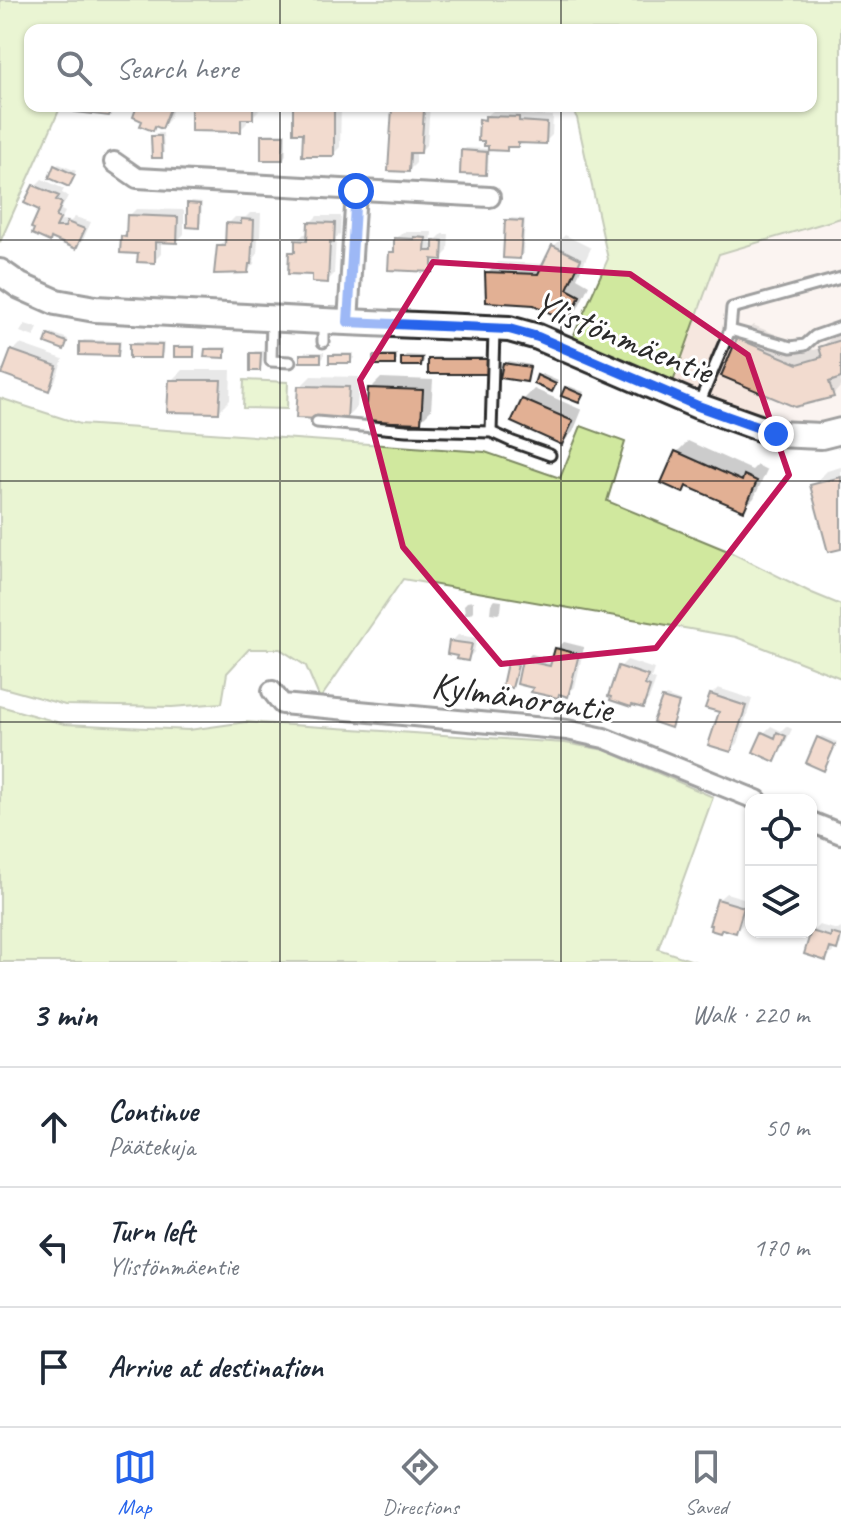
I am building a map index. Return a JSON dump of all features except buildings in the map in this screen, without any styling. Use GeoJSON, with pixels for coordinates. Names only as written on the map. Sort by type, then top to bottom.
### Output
{"type":"FeatureCollection","features":[{"type":"Feature","properties":{"kind":"street"},"geometry":{"type":"LineString","coordinates":[[114,162],[137,178],[490,197]]}},
{"type":"Feature","properties":{"kind":"street"},"geometry":{"type":"LineString","coordinates":[[331,328],[356,191]]}},
{"type":"Feature","properties":{"kind":"street","name":"Ylistönmäentie"},"geometry":{"type":"LineString","coordinates":[[0,272],[20,286],[56,302],[95,309],[272,319],[331,328],[509,329],[538,337],[698,406],[776,434],[821,436],[841,431]]}},
{"type":"Feature","properties":{"kind":"street","name":"Kylmänorontie"},"geometry":{"type":"LineString","coordinates":[[272,691],[282,704],[567,730],[604,738],[745,795]]}},
{"type":"Feature","properties":{"kind":"street"},"geometry":{"type":"LineString","coordinates":[[817,824],[841,834]]}},
{"type":"Feature","properties":{"kind":"lane"},"geometry":{"type":"LineString","coordinates":[[698,406],[730,330],[732,308],[841,278]]}},
{"type":"Feature","properties":{"kind":"lane"},"geometry":{"type":"LineString","coordinates":[[272,319],[271,361],[290,362]]}},
{"type":"Feature","properties":{"kind":"lane"},"geometry":{"type":"LineString","coordinates":[[730,330],[791,347],[805,345],[815,336],[841,327]]}},
{"type":"Feature","properties":{"kind":"lane"},"geometry":{"type":"LineString","coordinates":[[491,432],[494,328]]}},
{"type":"Feature","properties":{"kind":"lane"},"geometry":{"type":"LineString","coordinates":[[317,422],[406,430],[491,432],[550,455]]}},
{"type":"Feature","properties":{"kind":"highlighted area"},"geometry":{"type":"Polygon","coordinates":[[[433,262],[630,274],[748,355],[789,475],[656,648],[501,664],[403,547],[360,380],[433,262]]]}},
{"type":"Feature","properties":{"kind":"shaded area"},"geometry":{"type":"Polygon","coordinates":[[[841,218],[841,415],[824,423],[768,418],[673,382],[719,254],[841,218]]]}},
{"type":"Feature","properties":{"kind":"green space"},"geometry":{"type":"Polygon","coordinates":[[[0,0],[841,0],[841,218],[719,254],[673,382],[572,339],[608,259],[574,112],[817,112],[817,24],[24,24],[24,112],[58,112],[0,242],[0,0]]]}},
{"type":"Feature","properties":{"kind":"green space"},"geometry":{"type":"Polygon","coordinates":[[[244,380],[288,382],[287,409],[243,408],[244,380]]]}},
{"type":"Feature","properties":{"kind":"green space"},"geometry":{"type":"Polygon","coordinates":[[[0,398],[80,424],[485,452],[560,478],[581,426],[625,442],[607,501],[728,551],[841,605],[841,678],[736,637],[403,579],[320,699],[306,666],[280,649],[249,649],[227,673],[222,703],[172,707],[65,705],[0,687],[0,398]]]}},
{"type":"Feature","properties":{"kind":"green space"},"geometry":{"type":"Polygon","coordinates":[[[0,706],[64,724],[189,730],[246,722],[565,743],[605,750],[713,797],[658,949],[696,962],[0,962],[0,706]]]}},
{"type":"Feature","properties":{"kind":"route"},"geometry":{"type":"LineString","coordinates":[[356,191],[348,322],[509,329],[538,337],[698,406],[776,434]]}}]}
